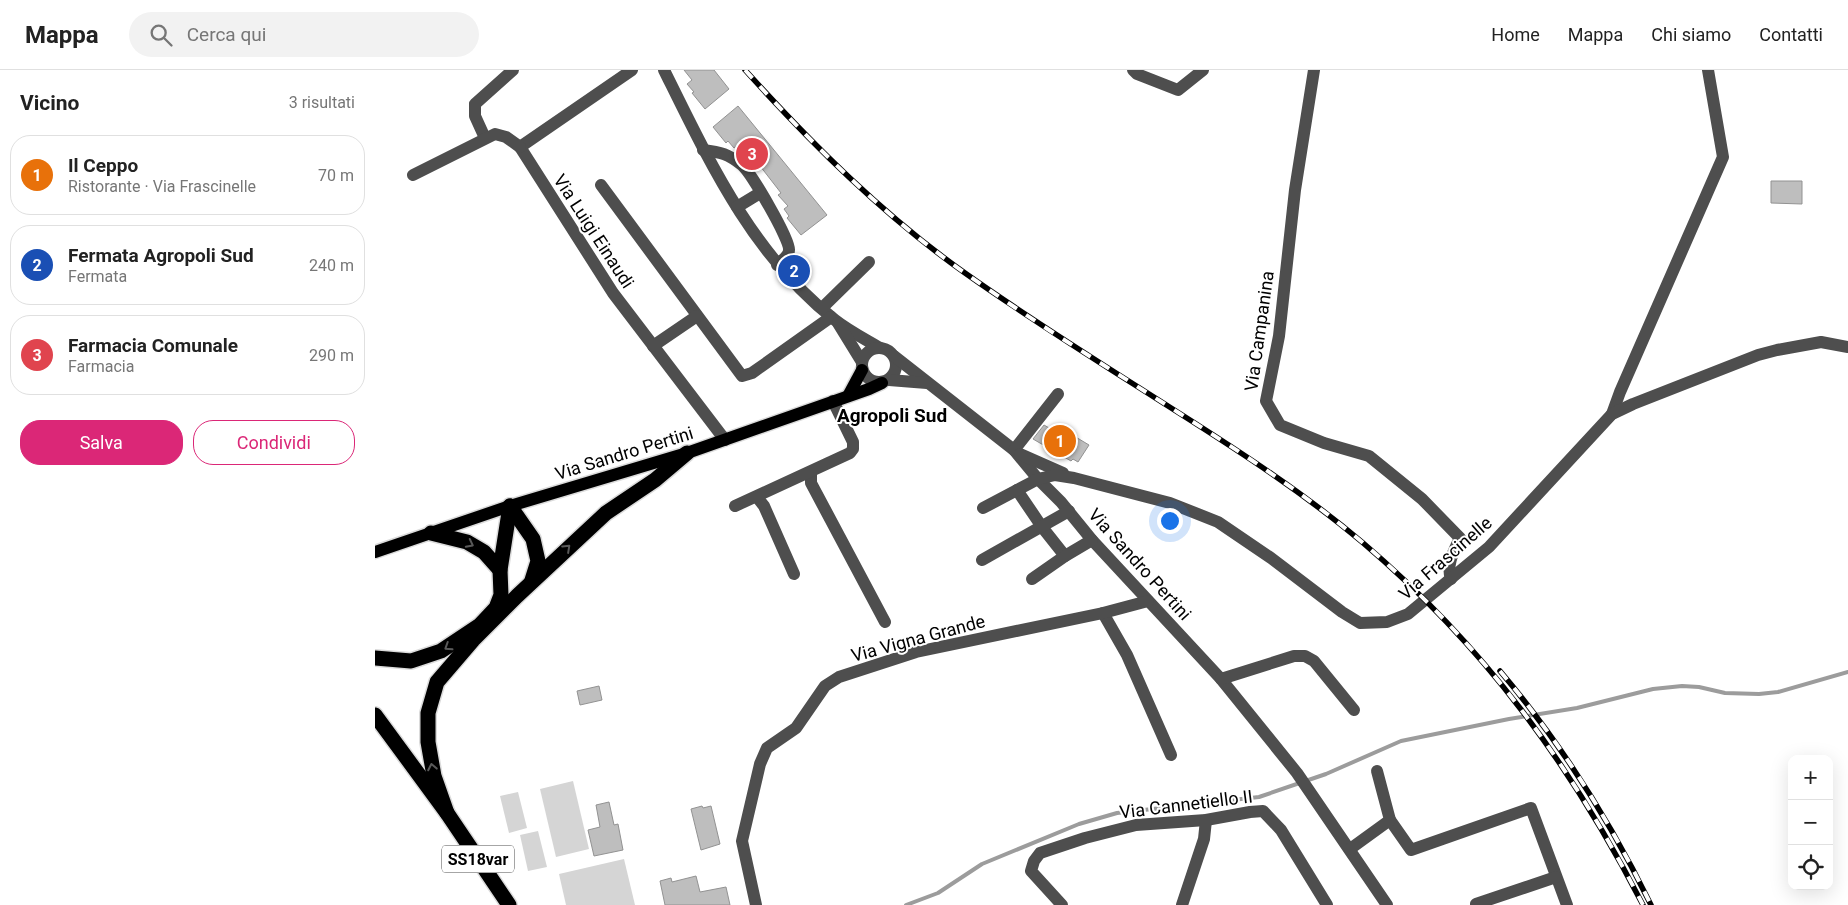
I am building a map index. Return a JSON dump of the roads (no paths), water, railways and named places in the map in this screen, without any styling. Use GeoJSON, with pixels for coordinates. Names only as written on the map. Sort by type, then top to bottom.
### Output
{"type":"FeatureCollection","features":[{"type":"Feature","properties":{"kind":"highway"},"geometry":{"type":"LineString","coordinates":[[447,813],[434,776],[427,742],[428,713],[437,682],[473,640],[606,513],[655,480],[687,453]]}},
{"type":"Feature","properties":{"kind":"highway"},"geometry":{"type":"LineString","coordinates":[[510,506],[533,539],[538,561],[532,582]]}},
{"type":"Feature","properties":{"kind":"highway"},"geometry":{"type":"LineString","coordinates":[[375,658],[411,661],[441,651],[480,625],[496,608],[501,595],[500,570],[510,506]]}},
{"type":"Feature","properties":{"kind":"highway"},"geometry":{"type":"LineString","coordinates":[[431,533],[467,542],[484,552],[500,570]]}},
{"type":"Feature","properties":{"kind":"highway","name":"SS18var"},"geometry":{"type":"LineString","coordinates":[[375,715],[447,813],[509,905]]}},
{"type":"Feature","properties":{"kind":"main road"},"geometry":{"type":"LineString","coordinates":[[848,396],[862,366]]}},
{"type":"Feature","properties":{"kind":"main road","name":"Via Sandro Pertini"},"geometry":{"type":"LineString","coordinates":[[375,552],[510,506],[687,453],[869,389],[885,381]]}},
{"type":"Feature","properties":{"kind":"street"},"geometry":{"type":"LineString","coordinates":[[485,138],[475,116],[475,104],[513,70]]}},
{"type":"Feature","properties":{"kind":"street"},"geometry":{"type":"LineString","coordinates":[[413,175],[495,134],[506,137],[520,147],[632,70]]}},
{"type":"Feature","properties":{"kind":"street"},"geometry":{"type":"LineString","coordinates":[[665,70],[703,150],[737,207],[777,265],[834,319],[880,348],[890,352],[894,356],[896,366],[893,376],[885,381],[872,381],[864,375],[862,366],[834,319]]}},
{"type":"Feature","properties":{"kind":"street"},"geometry":{"type":"LineString","coordinates":[[1133,70],[1137,74],[1178,90],[1203,70]]}},
{"type":"Feature","properties":{"kind":"street","name":"Via Campanina"},"geometry":{"type":"LineString","coordinates":[[1313,70],[1295,190],[1279,336],[1266,401],[1280,425],[1324,443],[1369,456],[1422,499],[1459,538],[1449,562],[1451,579]]}},
{"type":"Feature","properties":{"kind":"street"},"geometry":{"type":"LineString","coordinates":[[1612,414],[1619,392],[1723,157],[1708,70]]}},
{"type":"Feature","properties":{"kind":"street","name":"Via Luigi Einaudi"},"geometry":{"type":"LineString","coordinates":[[520,147],[613,293],[725,440]]}},
{"type":"Feature","properties":{"kind":"street"},"geometry":{"type":"LineString","coordinates":[[703,150],[723,152],[744,166],[777,220],[789,250],[788,255],[777,265]]}},
{"type":"Feature","properties":{"kind":"street"},"geometry":{"type":"LineString","coordinates":[[601,185],[742,376],[752,373],[834,319]]}},
{"type":"Feature","properties":{"kind":"street"},"geometry":{"type":"LineString","coordinates":[[737,207],[760,193]]}},
{"type":"Feature","properties":{"kind":"street"},"geometry":{"type":"LineString","coordinates":[[821,308],[869,262]]}},
{"type":"Feature","properties":{"kind":"street"},"geometry":{"type":"LineString","coordinates":[[653,346],[697,316]]}},
{"type":"Feature","properties":{"kind":"street","name":"Via Frascinelle"},"geometry":{"type":"LineString","coordinates":[[1042,483],[1055,475],[1170,502],[1218,522],[1271,558],[1342,612],[1361,623],[1387,622],[1408,614],[1489,547],[1612,414],[1758,355],[1821,342],[1848,347]]}},
{"type":"Feature","properties":{"kind":"street"},"geometry":{"type":"LineString","coordinates":[[862,366],[867,353],[875,348],[880,348]]}},
{"type":"Feature","properties":{"kind":"street","name":"Via Sandro Pertini"},"geometry":{"type":"LineString","coordinates":[[894,356],[1014,450],[1092,540],[1221,679],[1309,789],[1387,905]]}},
{"type":"Feature","properties":{"kind":"street","name":"Via Sandro Pertini"},"geometry":{"type":"LineString","coordinates":[[885,381],[927,383]]}},
{"type":"Feature","properties":{"kind":"street"},"geometry":{"type":"LineString","coordinates":[[1014,450],[1058,394]]}},
{"type":"Feature","properties":{"kind":"street"},"geometry":{"type":"LineString","coordinates":[[735,506],[850,453],[853,448],[853,442],[833,401]]}},
{"type":"Feature","properties":{"kind":"street","name":"Via Frascinelle"},"geometry":{"type":"LineString","coordinates":[[1014,450],[1071,479]]}},
{"type":"Feature","properties":{"kind":"street"},"geometry":{"type":"LineString","coordinates":[[811,472],[811,483],[885,622]]}},
{"type":"Feature","properties":{"kind":"street"},"geometry":{"type":"LineString","coordinates":[[982,560],[1023,536],[1043,528],[1065,507],[1059,492],[1063,484],[1071,479]]}},
{"type":"Feature","properties":{"kind":"street"},"geometry":{"type":"LineString","coordinates":[[983,508],[1017,490],[1042,483]]}},
{"type":"Feature","properties":{"kind":"street"},"geometry":{"type":"LineString","coordinates":[[1017,490],[1065,556]]}},
{"type":"Feature","properties":{"kind":"street"},"geometry":{"type":"LineString","coordinates":[[757,497],[765,506],[795,574]]}},
{"type":"Feature","properties":{"kind":"street"},"geometry":{"type":"LineString","coordinates":[[1032,579],[1092,540]]}},
{"type":"Feature","properties":{"kind":"street","name":"Via Vigna Grande"},"geometry":{"type":"LineString","coordinates":[[756,905],[742,842],[761,764],[767,748],[796,728],[825,686],[839,677],[916,652],[1103,613],[1148,601]]}},
{"type":"Feature","properties":{"kind":"street"},"geometry":{"type":"LineString","coordinates":[[1103,613],[1127,655],[1171,754]]}},
{"type":"Feature","properties":{"kind":"street"},"geometry":{"type":"LineString","coordinates":[[1221,679],[1294,656],[1305,656],[1314,661],[1354,710]]}},
{"type":"Feature","properties":{"kind":"street"},"geometry":{"type":"LineString","coordinates":[[1377,771],[1390,820],[1411,850],[1531,808],[1567,905]]}},
{"type":"Feature","properties":{"kind":"street","name":"Via Cannetiello II"},"geometry":{"type":"LineString","coordinates":[[1062,905],[1031,871],[1034,861],[1040,854],[1085,838],[1136,825],[1206,820],[1263,811],[1281,830],[1327,905]]}},
{"type":"Feature","properties":{"kind":"street"},"geometry":{"type":"LineString","coordinates":[[1182,905],[1204,839],[1206,820]]}},
{"type":"Feature","properties":{"kind":"street"},"geometry":{"type":"LineString","coordinates":[[1350,849],[1390,820]]}},
{"type":"Feature","properties":{"kind":"street"},"geometry":{"type":"LineString","coordinates":[[1476,904],[1556,877]]}},
{"type":"Feature","properties":{"kind":"waterway"},"geometry":{"type":"LineString","coordinates":[[906,905],[938,893],[982,864],[1079,824],[1117,813],[1259,797],[1326,774],[1401,741],[1509,719],[1577,708],[1653,689],[1682,686],[1699,687],[1725,693],[1759,694],[1778,692],[1848,672]]}},
{"type":"Feature","properties":{"kind":"railway"},"geometry":{"type":"LineString","coordinates":[[745,70],[849,178],[935,251],[1017,309],[1273,474],[1340,524],[1406,582],[1447,623],[1521,709],[1585,803],[1643,905]]}},
{"type":"Feature","properties":{"kind":"railway"},"geometry":{"type":"LineString","coordinates":[[1500,671],[1544,726],[1583,784],[1619,843],[1651,905]]}},
{"type":"Feature","properties":{"kind":"place","name":"Farmacia Comunale"},"geometry":{"type":"Point","coordinates":[752,154]}},
{"type":"Feature","properties":{"kind":"place","name":"Fermata Agropoli Sud"},"geometry":{"type":"Point","coordinates":[794,271]}},
{"type":"Feature","properties":{"kind":"place","name":"Il Ceppo"},"geometry":{"type":"Point","coordinates":[1060,441]}},
{"type":"Feature","properties":{"kind":"district","name":"Agropoli Sud"},"geometry":{"type":"Point","coordinates":[892,415]}}]}
